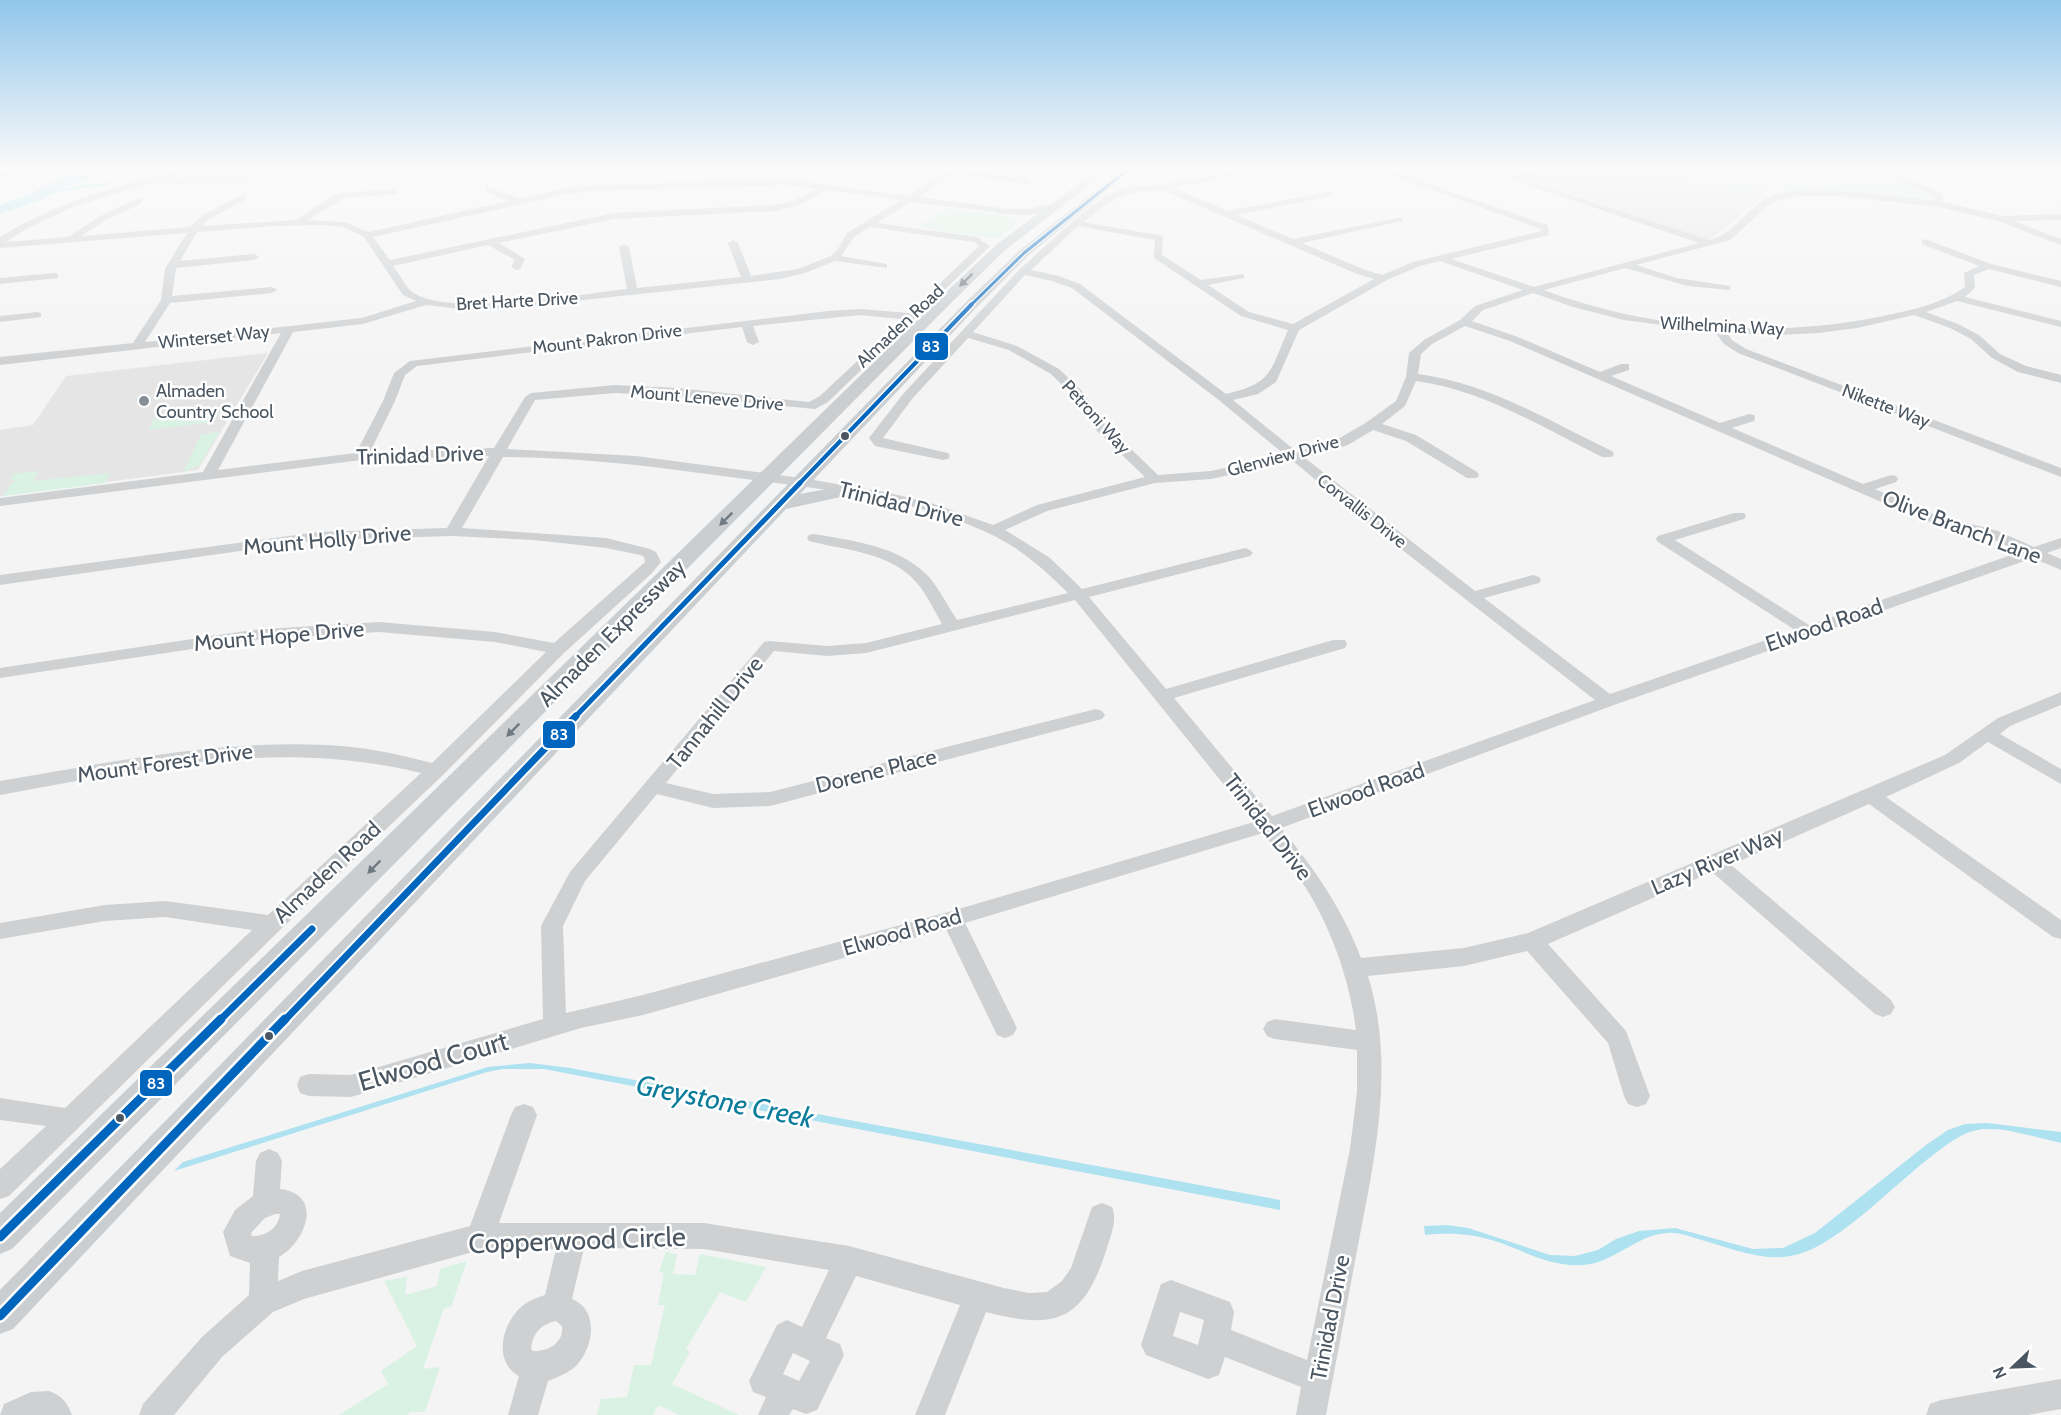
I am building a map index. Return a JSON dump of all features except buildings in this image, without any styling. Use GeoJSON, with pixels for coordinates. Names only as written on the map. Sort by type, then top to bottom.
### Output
{"type":"FeatureCollection","features":[{"type":"Feature","properties":{"kind":"main road","name":"Almaden Expressway"},"geometry":{"type":"LineString","coordinates":[[0,1237],[767,477],[1000,248],[1019,233]]}},
{"type":"Feature","properties":{"kind":"main road","name":"Almaden Expressway"},"geometry":{"type":"LineString","coordinates":[[0,1316],[801,482],[1024,252],[1048,233]]}},
{"type":"Feature","properties":{"kind":"main road"},"geometry":{"type":"LineString","coordinates":[[833,449],[828,470],[832,477],[848,490]]}},
{"type":"Feature","properties":{"kind":"main road"},"geometry":{"type":"LineString","coordinates":[[778,506],[809,497],[848,490]]}},
{"type":"Feature","properties":{"kind":"street"},"geometry":{"type":"LineString","coordinates":[[0,243],[16,233]]}},
{"type":"Feature","properties":{"kind":"street"},"geometry":{"type":"LineString","coordinates":[[70,240],[78,233]]}},
{"type":"Feature","properties":{"kind":"street"},"geometry":{"type":"LineString","coordinates":[[0,243],[156,233]]}},
{"type":"Feature","properties":{"kind":"street"},"geometry":{"type":"LineString","coordinates":[[138,344],[166,300],[172,265],[192,233]]}},
{"type":"Feature","properties":{"kind":"street"},"geometry":{"type":"LineString","coordinates":[[363,233],[367,235],[376,233]]}},
{"type":"Feature","properties":{"kind":"street"},"geometry":{"type":"LineString","coordinates":[[387,264],[532,233]]}},
{"type":"Feature","properties":{"kind":"street"},"geometry":{"type":"LineString","coordinates":[[834,258],[854,233]]}},
{"type":"Feature","properties":{"kind":"street","name":"Almaden Road"},"geometry":{"type":"LineString","coordinates":[[810,406],[824,399],[984,248],[984,243],[920,233]]}},
{"type":"Feature","properties":{"kind":"street"},"geometry":{"type":"LineString","coordinates":[[943,456],[880,443],[876,438],[907,397],[1023,272],[1065,233]]}},
{"type":"Feature","properties":{"kind":"street"},"geometry":{"type":"LineString","coordinates":[[1132,233],[1160,238],[1157,256],[1245,314],[1294,328]]}},
{"type":"Feature","properties":{"kind":"street"},"geometry":{"type":"LineString","coordinates":[[1271,233],[1361,272],[1383,278]]}},
{"type":"Feature","properties":{"kind":"street"},"geometry":{"type":"LineString","coordinates":[[1292,242],[1334,233]]}},
{"type":"Feature","properties":{"kind":"street"},"geometry":{"type":"LineString","coordinates":[[1224,398],[1254,391],[1272,379],[1294,328],[1383,278],[1417,264],[1546,233]]}},
{"type":"Feature","properties":{"kind":"street"},"geometry":{"type":"LineString","coordinates":[[1680,233],[1710,243]]}},
{"type":"Feature","properties":{"kind":"street","name":"Glenview Drive"},"geometry":{"type":"LineString","coordinates":[[994,530],[1042,508],[1155,479],[1211,475],[1294,457],[1343,442],[1372,425],[1401,403],[1412,377],[1415,353],[1428,342],[1464,322],[1479,308],[1533,290],[1710,243],[1732,233]]}},
{"type":"Feature","properties":{"kind":"street","name":"Glenview Drive"},"geometry":{"type":"LineString","coordinates":[[2038,233],[2061,242]]}},
{"type":"Feature","properties":{"kind":"street","name":"Bret Harte Drive"},"geometry":{"type":"LineString","coordinates":[[367,235],[407,293],[426,302],[469,307],[499,306],[747,280],[801,271],[834,258]]}},
{"type":"Feature","properties":{"kind":"street"},"geometry":{"type":"LineString","coordinates":[[1924,242],[1988,266],[2061,284]]}},
{"type":"Feature","properties":{"kind":"street"},"geometry":{"type":"LineString","coordinates":[[490,243],[520,259],[516,267]]}},
{"type":"Feature","properties":{"kind":"street"},"geometry":{"type":"LineString","coordinates":[[733,243],[747,280]]}},
{"type":"Feature","properties":{"kind":"street"},"geometry":{"type":"LineString","coordinates":[[624,247],[633,292]]}},
{"type":"Feature","properties":{"kind":"street"},"geometry":{"type":"LineString","coordinates":[[172,265],[254,257]]}},
{"type":"Feature","properties":{"kind":"street"},"geometry":{"type":"LineString","coordinates":[[834,258],[883,266]]}},
{"type":"Feature","properties":{"kind":"street","name":"Wilhelmina Way"},"geometry":{"type":"LineString","coordinates":[[1440,258],[1585,308],[1655,323],[1718,329],[1817,329],[1870,324],[1958,298]]}},
{"type":"Feature","properties":{"kind":"street"},"geometry":{"type":"LineString","coordinates":[[1628,266],[1667,280],[1698,287],[1726,288]]}},
{"type":"Feature","properties":{"kind":"street"},"geometry":{"type":"LineString","coordinates":[[1958,298],[1970,288],[1969,273],[1988,266]]}},
{"type":"Feature","properties":{"kind":"street","name":"Corvallis Drive"},"geometry":{"type":"LineString","coordinates":[[1023,272],[1055,278],[1076,286],[1224,398],[1294,457],[1608,701]]}},
{"type":"Feature","properties":{"kind":"street"},"geometry":{"type":"LineString","coordinates":[[0,281],[54,276]]}},
{"type":"Feature","properties":{"kind":"street"},"geometry":{"type":"LineString","coordinates":[[1198,284],[1240,276]]}},
{"type":"Feature","properties":{"kind":"street"},"geometry":{"type":"LineString","coordinates":[[166,300],[272,290]]}},
{"type":"Feature","properties":{"kind":"street"},"geometry":{"type":"LineString","coordinates":[[1958,298],[2061,324]]}},
{"type":"Feature","properties":{"kind":"street","name":"Winterset Way"},"geometry":{"type":"LineString","coordinates":[[0,361],[363,321],[426,302]]}},
{"type":"Feature","properties":{"kind":"street"},"geometry":{"type":"LineString","coordinates":[[1915,312],[1954,326],[1975,337],[1996,356],[2022,369],[2061,380]]}},
{"type":"Feature","properties":{"kind":"street","name":"Mount Pakron Drive"},"geometry":{"type":"LineString","coordinates":[[361,456],[389,401],[400,373],[414,363],[841,313],[910,316]]}},
{"type":"Feature","properties":{"kind":"street"},"geometry":{"type":"LineString","coordinates":[[0,319],[37,315]]}},
{"type":"Feature","properties":{"kind":"street","name":"Olive Branch Lane"},"geometry":{"type":"LineString","coordinates":[[1464,322],[1503,334],[1928,517],[1993,534],[2061,565]]}},
{"type":"Feature","properties":{"kind":"street"},"geometry":{"type":"LineString","coordinates":[[746,323],[753,342]]}},
{"type":"Feature","properties":{"kind":"street"},"geometry":{"type":"LineString","coordinates":[[209,474],[289,329]]}},
{"type":"Feature","properties":{"kind":"street","name":"Nikette Way"},"geometry":{"type":"LineString","coordinates":[[1718,329],[1728,342],[1742,351],[2061,473]]}},
{"type":"Feature","properties":{"kind":"street","name":"Petroni Way"},"geometry":{"type":"LineString","coordinates":[[966,334],[994,340],[1030,355],[1051,369],[1077,394],[1092,417],[1155,479]]}},
{"type":"Feature","properties":{"kind":"street"},"geometry":{"type":"LineString","coordinates":[[1600,376],[1625,367]]}},
{"type":"Feature","properties":{"kind":"street"},"geometry":{"type":"LineString","coordinates":[[1412,377],[1443,381],[1481,392],[1607,454]]}},
{"type":"Feature","properties":{"kind":"street","name":"Mount Leneve Drive"},"geometry":{"type":"LineString","coordinates":[[501,452],[531,398],[615,389],[677,392],[810,406]]}},
{"type":"Feature","properties":{"kind":"street"},"geometry":{"type":"LineString","coordinates":[[1720,427],[1749,418]]}},
{"type":"Feature","properties":{"kind":"street"},"geometry":{"type":"LineString","coordinates":[[1372,425],[1411,438],[1472,475]]}},
{"type":"Feature","properties":{"kind":"street"},"geometry":{"type":"LineString","coordinates":[[452,532],[501,452]]}},
{"type":"Feature","properties":{"kind":"street","name":"Trinidad Drive"},"geometry":{"type":"LineString","coordinates":[[0,502],[361,456],[543,453],[656,462],[767,477],[931,507],[994,530],[1045,561],[1080,596],[1305,871],[1334,918],[1354,968],[1370,1042],[1368,1116],[1311,1415]]}},
{"type":"Feature","properties":{"kind":"street","name":"Olive Branch Lane"},"geometry":{"type":"LineString","coordinates":[[1862,489],[1891,478]]}},
{"type":"Feature","properties":{"kind":"street"},"geometry":{"type":"LineString","coordinates":[[1739,516],[1663,539],[1808,631]]}},
{"type":"Feature","properties":{"kind":"street","name":"Mount Holly Drive"},"geometry":{"type":"LineString","coordinates":[[0,580],[318,536],[452,532],[534,536],[606,543],[645,552],[652,558]]}},
{"type":"Feature","properties":{"kind":"street"},"geometry":{"type":"LineString","coordinates":[[814,538],[875,551],[902,562],[922,579],[952,626]]}},
{"type":"Feature","properties":{"kind":"street","name":"Elwood Road"},"geometry":{"type":"LineString","coordinates":[[555,1026],[643,1005],[952,919],[1297,816],[1608,701],[2061,543]]}},
{"type":"Feature","properties":{"kind":"street","name":"Tannahill Drive"},"geometry":{"type":"LineString","coordinates":[[555,1026],[552,926],[577,877],[770,645],[827,651],[866,648],[1245,553]]}},
{"type":"Feature","properties":{"kind":"street","name":"Almaden Road"},"geometry":{"type":"LineString","coordinates":[[0,1186],[436,770],[558,649],[646,571],[651,566],[652,558]]}},
{"type":"Feature","properties":{"kind":"street"},"geometry":{"type":"LineString","coordinates":[[1474,596],[1533,580]]}},
{"type":"Feature","properties":{"kind":"street","name":"Mount Hope Drive"},"geometry":{"type":"LineString","coordinates":[[0,673],[213,639],[379,627],[495,637],[558,649]]}},
{"type":"Feature","properties":{"kind":"street"},"geometry":{"type":"LineString","coordinates":[[1162,696],[1340,644]]}},
{"type":"Feature","properties":{"kind":"street","name":"Lazy River Way"},"geometry":{"type":"LineString","coordinates":[[1354,968],[1464,957],[1532,941],[1952,759],[1989,735],[2004,722],[2061,698]]}},
{"type":"Feature","properties":{"kind":"street","name":"Dorene Place"},"geometry":{"type":"LineString","coordinates":[[654,787],[713,801],[770,799],[1096,715]]}},
{"type":"Feature","properties":{"kind":"street"},"geometry":{"type":"LineString","coordinates":[[1989,735],[2061,778]]}},
{"type":"Feature","properties":{"kind":"street","name":"Mount Forest Drive"},"geometry":{"type":"LineString","coordinates":[[0,788],[213,752],[289,748],[355,753],[399,760],[436,770]]}},
{"type":"Feature","properties":{"kind":"street"},"geometry":{"type":"LineString","coordinates":[[1871,796],[2061,932]]}},
{"type":"Feature","properties":{"kind":"street"},"geometry":{"type":"LineString","coordinates":[[1714,862],[1883,1007]]}},
{"type":"Feature","properties":{"kind":"street"},"geometry":{"type":"LineString","coordinates":[[0,931],[105,913],[165,909],[272,924]]}},
{"type":"Feature","properties":{"kind":"street"},"geometry":{"type":"LineString","coordinates":[[952,919],[1005,1028]]}},
{"type":"Feature","properties":{"kind":"street"},"geometry":{"type":"LineString","coordinates":[[1532,941],[1618,1038],[1637,1096]]}},
{"type":"Feature","properties":{"kind":"street","name":"Elwood Court"},"geometry":{"type":"LineString","coordinates":[[309,1085],[351,1086],[555,1026]]}},
{"type":"Feature","properties":{"kind":"street"},"geometry":{"type":"LineString","coordinates":[[1275,1029],[1370,1042]]}},
{"type":"Feature","properties":{"kind":"street"},"geometry":{"type":"LineString","coordinates":[[0,1109],[50,1115],[69,1120]]}},
{"type":"Feature","properties":{"kind":"street"},"geometry":{"type":"LineString","coordinates":[[480,1237],[524,1115]]}},
{"type":"Feature","properties":{"kind":"street"},"geometry":{"type":"LineString","coordinates":[[262,1302],[265,1249],[282,1238],[295,1215],[289,1204],[282,1201],[266,1203],[269,1161]]}},
{"type":"Feature","properties":{"kind":"street","name":"Copperwood Circle"},"geometry":{"type":"LineString","coordinates":[[154,1415],[212,1347],[262,1302],[302,1285],[480,1237],[573,1234],[704,1236],[849,1260],[1029,1308],[1047,1307],[1064,1301],[1075,1290],[1084,1274],[1102,1216]]}},
{"type":"Feature","properties":{"kind":"street"},"geometry":{"type":"LineString","coordinates":[[556,1307],[573,1234]]}},
{"type":"Feature","properties":{"kind":"street"},"geometry":{"type":"LineString","coordinates":[[779,1403],[764,1381],[787,1335],[808,1346],[849,1260]]}},
{"type":"Feature","properties":{"kind":"street"},"geometry":{"type":"LineString","coordinates":[[930,1415],[978,1296]]}},
{"type":"Feature","properties":{"kind":"street"},"geometry":{"type":"LineString","coordinates":[[556,1307],[572,1313],[578,1328],[576,1338],[565,1356],[546,1367],[536,1368],[520,1359],[517,1341],[527,1321],[536,1313],[556,1307]]}},
{"type":"Feature","properties":{"kind":"street"},"geometry":{"type":"LineString","coordinates":[[1214,1338],[1318,1379]]}},
{"type":"Feature","properties":{"kind":"street"},"geometry":{"type":"LineString","coordinates":[[523,1415],[536,1368]]}},
{"type":"Feature","properties":{"kind":"street"},"geometry":{"type":"LineString","coordinates":[[1941,1415],[2061,1394]]}},
{"type":"Feature","properties":{"kind":"street"},"geometry":{"type":"LineString","coordinates":[[15,1415],[41,1405],[50,1406],[57,1415]]}},
{"type":"Feature","properties":{"kind":"shaded area"},"geometry":{"type":"Polygon","coordinates":[[[1689,233],[1718,233],[1710,240],[1689,233]]]}},
{"type":"Feature","properties":{"kind":"shaded area","name":"Almaden Country School"},"geometry":{"type":"Polygon","coordinates":[[[268,353],[198,470],[0,496],[0,430],[33,425],[66,376],[268,353]]]}},
{"type":"Feature","properties":{"kind":"green space"},"geometry":{"type":"Polygon","coordinates":[[[958,233],[1004,233],[997,239],[958,233]]]}},
{"type":"Feature","properties":{"kind":"green space"},"geometry":{"type":"Polygon","coordinates":[[[219,413],[213,422],[148,430],[154,419],[219,413]]]}},
{"type":"Feature","properties":{"kind":"green space"},"geometry":{"type":"Polygon","coordinates":[[[219,432],[200,465],[183,473],[201,434],[219,432]]]}},
{"type":"Feature","properties":{"kind":"green space"},"geometry":{"type":"Polygon","coordinates":[[[39,471],[33,481],[110,473],[105,483],[3,496],[17,480],[10,480],[14,474],[39,471]]]}},
{"type":"Feature","properties":{"kind":"green space"},"geometry":{"type":"Polygon","coordinates":[[[666,1252],[677,1254],[673,1274],[695,1275],[700,1254],[766,1267],[746,1302],[720,1292],[686,1349],[690,1352],[672,1384],[739,1415],[680,1415],[658,1405],[653,1415],[597,1415],[601,1399],[627,1397],[634,1365],[651,1365],[665,1305],[658,1305],[664,1273],[659,1272],[666,1252]]]}},
{"type":"Feature","properties":{"kind":"green space"},"geometry":{"type":"Polygon","coordinates":[[[467,1261],[451,1307],[444,1308],[423,1369],[440,1367],[425,1412],[410,1412],[408,1415],[339,1415],[388,1384],[381,1371],[417,1346],[384,1281],[407,1277],[405,1295],[437,1286],[440,1269],[467,1261]]]}},
{"type":"Feature","properties":{"kind":"water","name":"Greystone Creek"},"geometry":{"type":"Polygon","coordinates":[[[530,1063],[570,1068],[1280,1200],[1280,1210],[544,1069],[503,1069],[487,1072],[174,1171],[183,1162],[488,1067],[530,1063]]]}},
{"type":"Feature","properties":{"kind":"water"},"geometry":{"type":"Polygon","coordinates":[[[1987,1123],[2061,1132],[2061,1143],[1994,1129],[1978,1130],[1964,1135],[1933,1155],[1833,1237],[1799,1254],[1786,1257],[1748,1254],[1671,1233],[1645,1239],[1594,1263],[1569,1265],[1545,1260],[1480,1237],[1456,1234],[1425,1235],[1424,1226],[1447,1225],[1468,1228],[1550,1255],[1575,1256],[1598,1250],[1616,1239],[1639,1231],[1675,1228],[1753,1249],[1783,1248],[1815,1233],[1948,1130],[1965,1124],[1987,1123]]]}},
{"type":"Feature","properties":{"kind":"transit line","name":"83"},"geometry":{"type":"LineString","coordinates":[[0,1316],[972,304],[1024,253],[1049,233]]}},
{"type":"Feature","properties":{"kind":"transit line","name":"83"},"geometry":{"type":"LineString","coordinates":[[0,1237],[312,929]]}},
{"type":"Feature","properties":{"kind":"place","name":"Almaden Country School"},"geometry":{"type":"Point","coordinates":[144,401]}}]}
